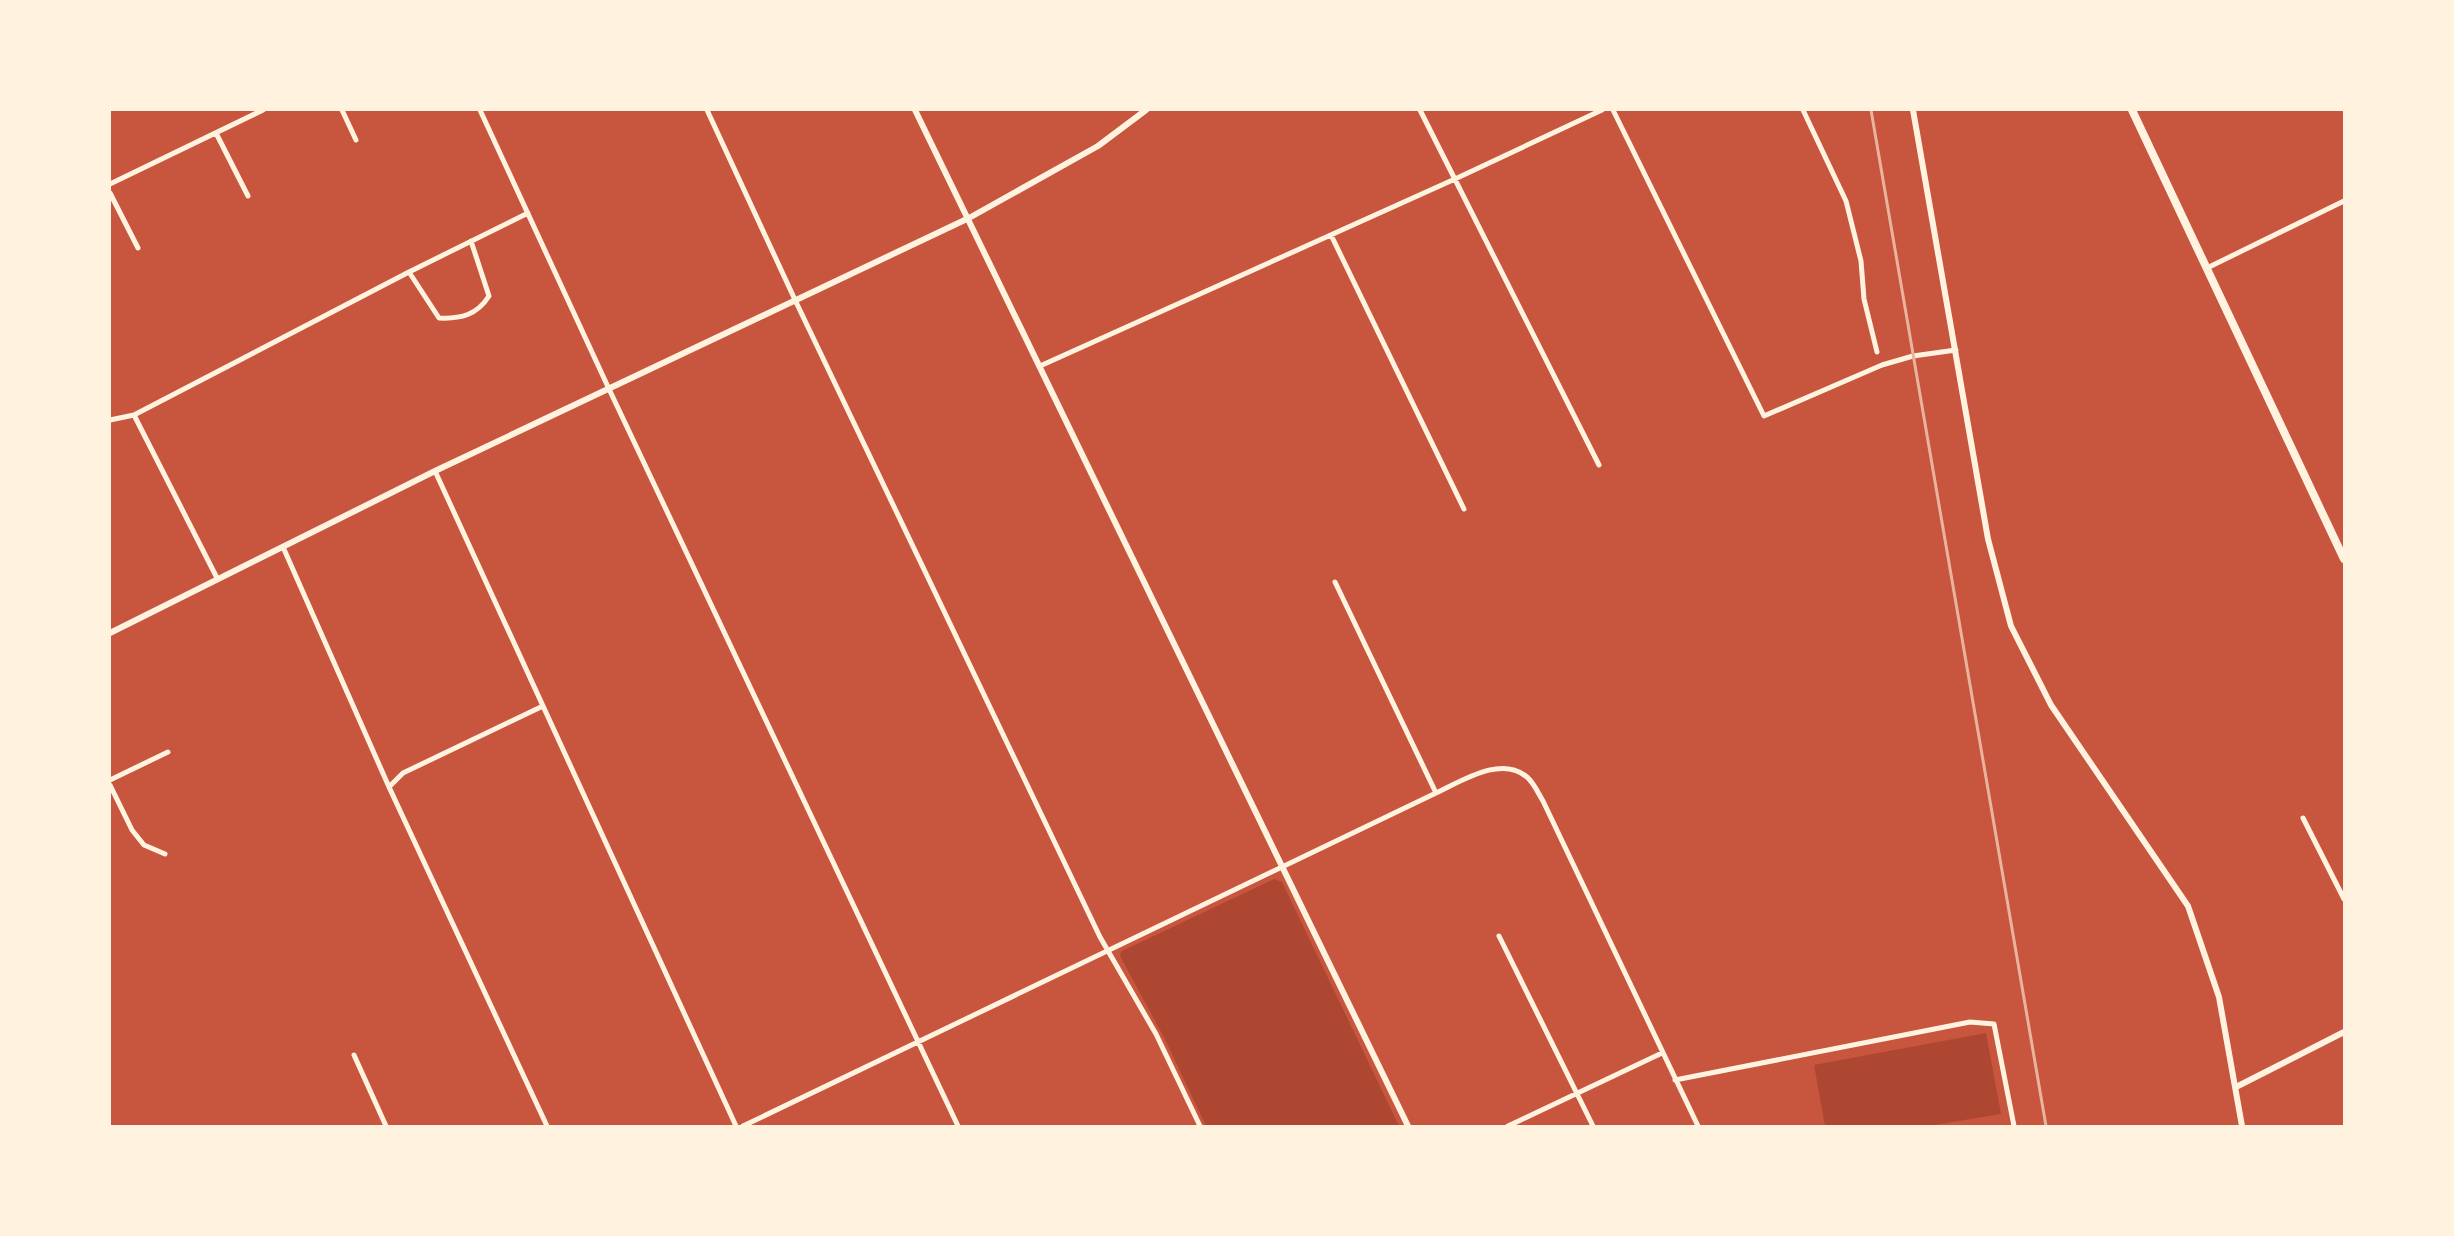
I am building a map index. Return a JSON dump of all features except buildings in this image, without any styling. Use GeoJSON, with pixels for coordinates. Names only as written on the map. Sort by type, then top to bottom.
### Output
{"type":"FeatureCollection","features":[{"type":"Feature","properties":{"kind":"main road"},"geometry":{"type":"LineString","coordinates":[[2132,110],[2344,559]]}},
{"type":"Feature","properties":{"kind":"street"},"geometry":{"type":"LineString","coordinates":[[110,184],[262,110]]}},
{"type":"Feature","properties":{"kind":"street"},"geometry":{"type":"LineString","coordinates":[[342,110],[357,140]]}},
{"type":"Feature","properties":{"kind":"street"},"geometry":{"type":"LineString","coordinates":[[480,110],[609,389],[958,1126]]}},
{"type":"Feature","properties":{"kind":"street"},"geometry":{"type":"LineString","coordinates":[[707,110],[796,302],[1108,951],[1156,1034],[1200,1126]]}},
{"type":"Feature","properties":{"kind":"street"},"geometry":{"type":"LineString","coordinates":[[915,110],[1408,1126]]}},
{"type":"Feature","properties":{"kind":"street"},"geometry":{"type":"LineString","coordinates":[[110,633],[435,471],[796,302],[969,218],[1098,146],[1146,110]]}},
{"type":"Feature","properties":{"kind":"street"},"geometry":{"type":"LineString","coordinates":[[1420,110],[1599,465]]}},
{"type":"Feature","properties":{"kind":"street"},"geometry":{"type":"LineString","coordinates":[[1040,366],[1455,179],[1602,110]]}},
{"type":"Feature","properties":{"kind":"street"},"geometry":{"type":"LineString","coordinates":[[1613,110],[1764,416],[1882,365],[1913,356],[1956,350]]}},
{"type":"Feature","properties":{"kind":"street"},"geometry":{"type":"LineString","coordinates":[[1803,110],[1846,201],[1861,261],[1864,299],[1877,352]]}},
{"type":"Feature","properties":{"kind":"street"},"geometry":{"type":"LineString","coordinates":[[1913,110],[1988,539],[2012,626],[2051,705],[2188,906],[2219,998],[2242,1126]]}},
{"type":"Feature","properties":{"kind":"street"},"geometry":{"type":"LineString","coordinates":[[216,133],[248,196]]}},
{"type":"Feature","properties":{"kind":"street"},"geometry":{"type":"LineString","coordinates":[[110,193],[138,248]]}},
{"type":"Feature","properties":{"kind":"street"},"geometry":{"type":"LineString","coordinates":[[2207,268],[2344,201]]}},
{"type":"Feature","properties":{"kind":"street"},"geometry":{"type":"LineString","coordinates":[[110,420],[134,415],[528,213]]}},
{"type":"Feature","properties":{"kind":"street"},"geometry":{"type":"LineString","coordinates":[[1331,235],[1464,509]]}},
{"type":"Feature","properties":{"kind":"street"},"geometry":{"type":"LineString","coordinates":[[409,272],[439,318],[455,319],[469,316],[482,308],[489,296],[471,241]]}},
{"type":"Feature","properties":{"kind":"street"},"geometry":{"type":"LineString","coordinates":[[134,415],[217,578]]}},
{"type":"Feature","properties":{"kind":"street"},"geometry":{"type":"LineString","coordinates":[[435,471],[736,1126]]}},
{"type":"Feature","properties":{"kind":"street"},"geometry":{"type":"LineString","coordinates":[[283,547],[389,787],[547,1126]]}},
{"type":"Feature","properties":{"kind":"street"},"geometry":{"type":"LineString","coordinates":[[1335,582],[1436,793]]}},
{"type":"Feature","properties":{"kind":"street"},"geometry":{"type":"LineString","coordinates":[[389,787],[404,773],[543,706]]}},
{"type":"Feature","properties":{"kind":"street"},"geometry":{"type":"LineString","coordinates":[[110,780],[168,752]]}},
{"type":"Feature","properties":{"kind":"street"},"geometry":{"type":"LineString","coordinates":[[743,1126],[1436,793],[1483,772],[1504,768],[1519,771],[1530,779],[1543,801],[1698,1126]]}},
{"type":"Feature","properties":{"kind":"street"},"geometry":{"type":"LineString","coordinates":[[110,785],[132,830],[144,845],[165,854]]}},
{"type":"Feature","properties":{"kind":"street"},"geometry":{"type":"LineString","coordinates":[[2303,818],[2344,899]]}},
{"type":"Feature","properties":{"kind":"street"},"geometry":{"type":"LineString","coordinates":[[1499,936],[1593,1126]]}},
{"type":"Feature","properties":{"kind":"street"},"geometry":{"type":"LineString","coordinates":[[1675,1080],[1970,1022],[1994,1024],[2014,1126]]}},
{"type":"Feature","properties":{"kind":"street"},"geometry":{"type":"LineString","coordinates":[[2236,1087],[2344,1032]]}},
{"type":"Feature","properties":{"kind":"street"},"geometry":{"type":"LineString","coordinates":[[1508,1126],[1662,1053]]}},
{"type":"Feature","properties":{"kind":"street"},"geometry":{"type":"LineString","coordinates":[[354,1055],[386,1126]]}},
{"type":"Feature","properties":{"kind":"shaded area"},"geometry":{"type":"Polygon","coordinates":[[[1274,879],[1282,882],[1399,1126],[1206,1126],[1166,1041],[1120,954],[1122,951],[1274,879]]]}},
{"type":"Feature","properties":{"kind":"shaded area"},"geometry":{"type":"Polygon","coordinates":[[[1986,1033],[2001,1114],[1928,1126],[1825,1126],[1814,1065],[1986,1033]]]}},
{"type":"Feature","properties":{"kind":"railway"},"geometry":{"type":"LineString","coordinates":[[1871,110],[2046,1126]]}}]}
